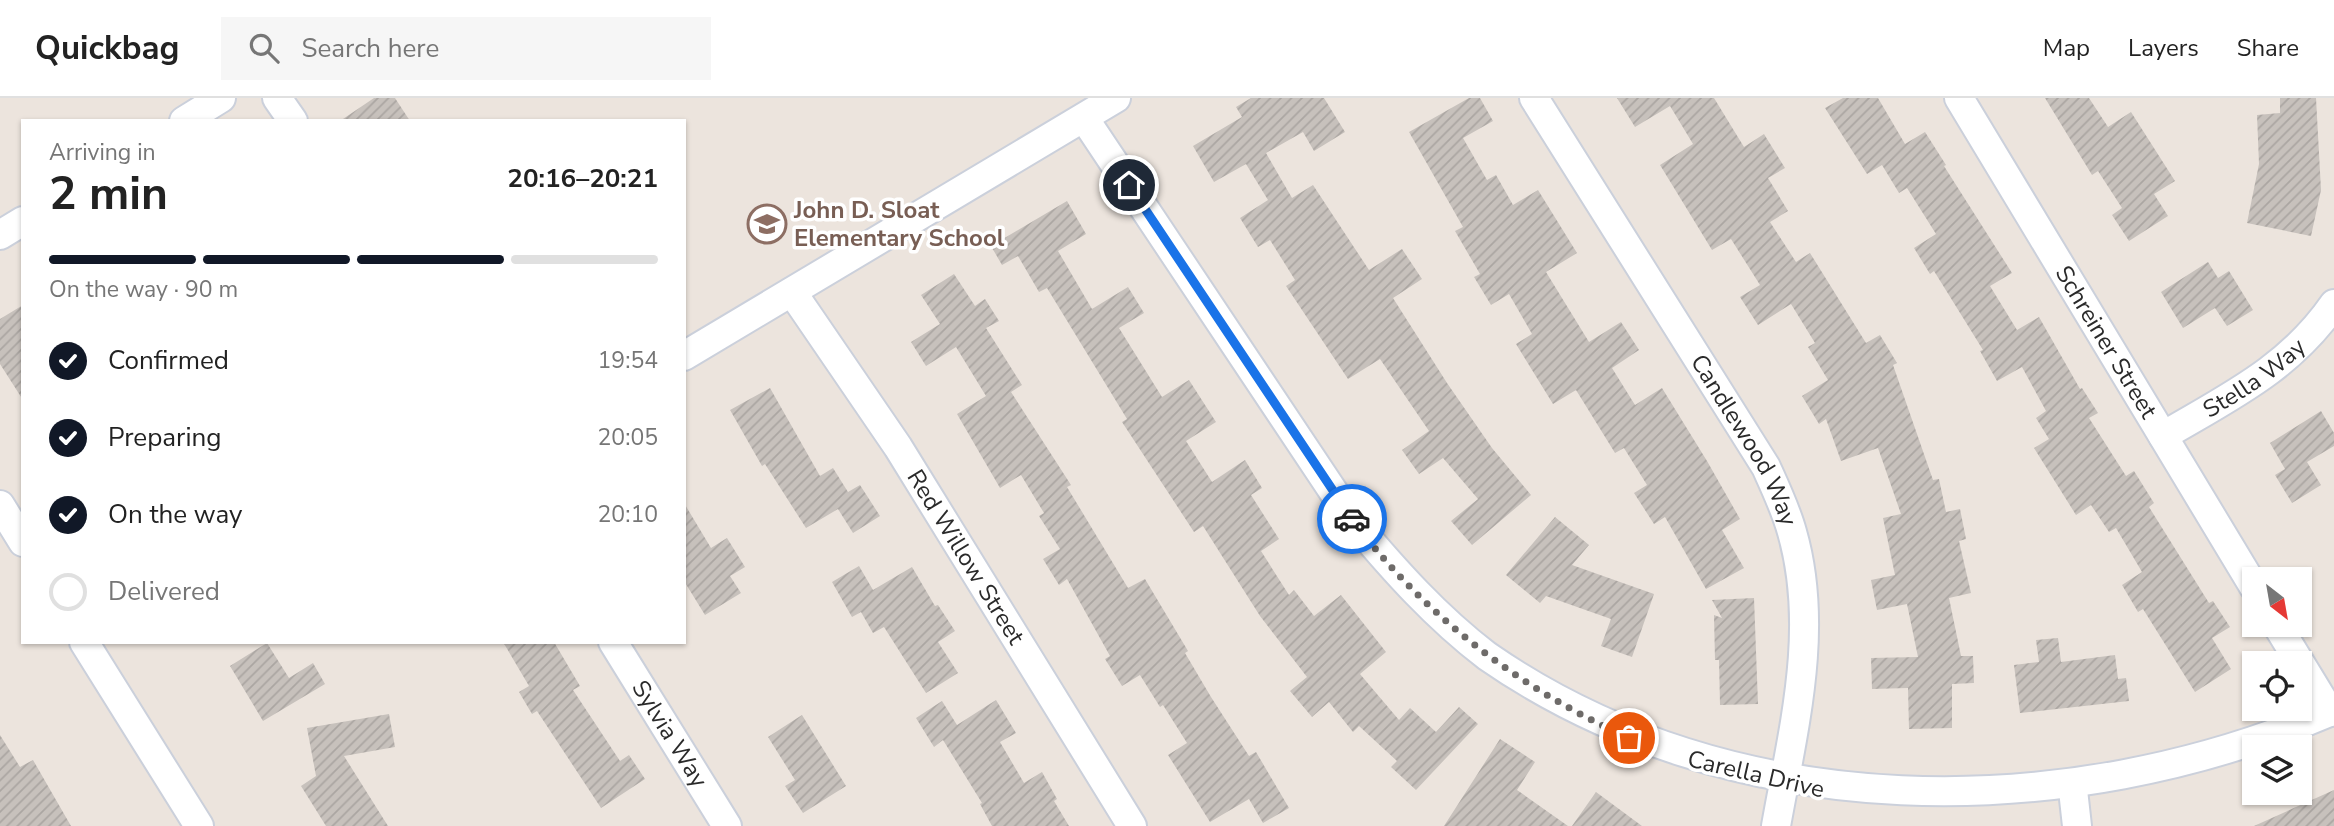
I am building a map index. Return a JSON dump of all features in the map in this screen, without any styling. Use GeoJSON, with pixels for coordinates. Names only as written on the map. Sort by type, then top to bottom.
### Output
{"type":"FeatureCollection","features":[{"type":"Feature","properties":{"kind":"street"},"geometry":{"type":"LineString","coordinates":[[187,119],[221,98]]}},
{"type":"Feature","properties":{"kind":"street"},"geometry":{"type":"LineString","coordinates":[[277,98],[292,119]]}},
{"type":"Feature","properties":{"kind":"street"},"geometry":{"type":"LineString","coordinates":[[686,355],[1116,98]]}},
{"type":"Feature","properties":{"kind":"street","name":"Candlewood Way"},"geometry":{"type":"LineString","coordinates":[[1534,98],[1766,467],[1793,533],[1801,573],[1805,620],[1804,662],[1776,826]]}},
{"type":"Feature","properties":{"kind":"street","name":"Schreiner Street"},"geometry":{"type":"LineString","coordinates":[[1959,98],[2242,567]]}},
{"type":"Feature","properties":{"kind":"street","name":"Carella Drive"},"geometry":{"type":"LineString","coordinates":[[1084,118],[1353,521],[1399,575],[1441,617],[1486,655],[1535,689],[1586,718],[1651,748],[1718,770],[1845,794],[1919,799],[1993,798],[2073,790],[2154,773],[2267,740],[2332,711]]}},
{"type":"Feature","properties":{"kind":"street"},"geometry":{"type":"LineString","coordinates":[[0,235],[21,222]]}},
{"type":"Feature","properties":{"kind":"street","name":"Red Willow Street"},"geometry":{"type":"LineString","coordinates":[[793,292],[898,447],[1132,826]]}},
{"type":"Feature","properties":{"kind":"street","name":"Stella Way"},"geometry":{"type":"LineString","coordinates":[[2163,436],[2266,375],[2294,352],[2319,326],[2334,304]]}},
{"type":"Feature","properties":{"kind":"street"},"geometry":{"type":"LineString","coordinates":[[0,505],[21,539]]}},
{"type":"Feature","properties":{"kind":"street"},"geometry":{"type":"LineString","coordinates":[[2285,637],[2332,711]]}},
{"type":"Feature","properties":{"kind":"street"},"geometry":{"type":"LineString","coordinates":[[85,644],[199,826]]}},
{"type":"Feature","properties":{"kind":"street","name":"Sylvia Way"},"geometry":{"type":"LineString","coordinates":[[614,644],[727,826]]}},
{"type":"Feature","properties":{"kind":"street"},"geometry":{"type":"LineString","coordinates":[[2073,790],[2077,826]]}},
{"type":"Feature","properties":{"kind":"building"},"geometry":{"type":"Polygon","coordinates":[[[374,98],[395,98],[409,119],[343,119],[374,98]]]}},
{"type":"Feature","properties":{"kind":"building"},"geometry":{"type":"Polygon","coordinates":[[[1251,98],[1324,98],[1345,132],[1314,151],[1303,132],[1266,153],[1292,198],[1313,185],[1369,270],[1402,249],[1422,279],[1393,298],[1492,448],[1531,495],[1472,545],[1451,521],[1478,499],[1443,458],[1419,474],[1402,450],[1429,431],[1380,359],[1348,379],[1286,286],[1295,280],[1270,240],[1258,247],[1240,218],[1268,200],[1246,164],[1214,182],[1193,146],[1242,117],[1236,107],[1251,98]]]}},
{"type":"Feature","properties":{"kind":"building"},"geometry":{"type":"Polygon","coordinates":[[[1469,98],[1480,98],[1493,121],[1463,138],[1487,180],[1496,175],[1513,205],[1538,190],[1577,253],[1546,272],[1589,342],[1621,322],[1639,350],[1612,368],[1635,405],[1662,388],[1740,519],[1722,530],[1744,568],[1706,589],[1665,517],[1654,524],[1634,493],[1647,485],[1624,448],[1615,453],[1576,390],[1553,404],[1516,344],[1532,334],[1509,294],[1491,305],[1474,277],[1480,274],[1455,231],[1463,227],[1409,132],[1469,98]]]}},
{"type":"Feature","properties":{"kind":"building"},"geometry":{"type":"Polygon","coordinates":[[[1617,98],[1714,98],[1744,147],[1764,134],[1785,168],[1768,178],[1788,211],[1770,222],[1796,262],[1810,253],[1866,343],[1880,335],[1897,363],[1893,365],[1933,480],[1939,479],[1946,512],[1960,509],[1966,539],[1959,541],[1971,593],[1949,598],[1961,656],[1973,656],[1974,683],[1952,684],[1952,728],[1909,729],[1908,688],[1872,689],[1871,658],[1918,657],[1907,604],[1877,610],[1871,580],[1895,575],[1883,518],[1901,514],[1878,448],[1841,461],[1826,419],[1819,424],[1802,396],[1828,380],[1808,347],[1815,343],[1791,304],[1758,325],[1740,297],[1760,285],[1731,239],[1712,250],[1660,165],[1693,144],[1670,106],[1635,127],[1617,98]]]}},
{"type":"Feature","properties":{"kind":"building"},"geometry":{"type":"Polygon","coordinates":[[[1843,98],[1878,98],[1905,144],[1925,132],[2012,273],[1990,286],[2017,330],[2039,317],[2080,389],[2082,388],[2098,413],[2089,418],[2126,476],[2134,471],[2154,503],[2149,507],[2209,603],[2213,601],[2230,627],[2212,638],[2231,669],[2195,692],[2143,609],[2138,612],[2122,585],[2142,572],[2116,528],[2109,532],[2091,505],[2076,515],[2034,448],[2049,439],[2036,418],[2046,411],[2022,367],[1997,381],[1980,351],[1983,350],[1934,271],[1930,274],[1914,248],[1936,234],[1907,188],[1899,193],[1882,165],[1867,174],[1825,108],[1843,98]]]}},
{"type":"Feature","properties":{"kind":"building"},"geometry":{"type":"Polygon","coordinates":[[[2045,98],[2089,98],[2108,127],[2131,112],[2175,181],[2154,194],[2168,216],[2129,241],[2112,215],[2122,208],[2098,171],[2092,175],[2045,98]]]}},
{"type":"Feature","properties":{"kind":"building"},"geometry":{"type":"Polygon","coordinates":[[[2280,98],[2316,98],[2321,190],[2311,236],[2247,223],[2259,164],[2257,115],[2280,113],[2280,98]]]}},
{"type":"Feature","properties":{"kind":"building"},"geometry":{"type":"Polygon","coordinates":[[[1067,201],[1086,234],[1058,251],[1092,309],[1128,287],[1144,313],[1119,328],[1162,397],[1189,380],[1216,422],[1186,441],[1212,482],[1245,460],[1262,488],[1251,495],[1279,539],[1261,551],[1289,595],[1294,590],[1314,616],[1341,595],[1386,652],[1360,674],[1399,720],[1410,708],[1436,732],[1459,707],[1478,724],[1416,790],[1391,767],[1397,761],[1359,726],[1353,732],[1329,702],[1312,717],[1290,691],[1307,677],[1260,616],[1203,526],[1194,532],[1122,422],[1127,419],[1047,288],[1039,292],[1018,256],[1002,265],[991,246],[1067,201]]]}},
{"type":"Feature","properties":{"kind":"building"},"geometry":{"type":"Polygon","coordinates":[[[2208,262],[2218,278],[2229,271],[2253,310],[2227,326],[2215,308],[2183,328],[2161,292],[2208,262]]]}},
{"type":"Feature","properties":{"kind":"building"},"geometry":{"type":"Polygon","coordinates":[[[954,274],[975,306],[985,299],[999,321],[986,328],[1022,385],[1011,392],[1071,485],[1067,487],[1128,588],[1145,579],[1188,651],[1185,653],[1211,697],[1249,756],[1256,752],[1289,808],[1263,823],[1249,799],[1210,822],[1168,755],[1187,743],[1163,705],[1160,707],[1140,675],[1122,686],[1105,659],[1110,656],[1067,579],[1059,585],[1043,559],[1060,549],[1039,516],[1044,513],[1021,475],[1000,488],[957,414],[986,396],[956,347],[926,366],[911,342],[940,324],[921,295],[954,274]]]}},
{"type":"Feature","properties":{"kind":"building"},"geometry":{"type":"Polygon","coordinates":[[[21,306],[21,397],[0,364],[0,319],[21,306]]]}},
{"type":"Feature","properties":{"kind":"building"},"geometry":{"type":"Polygon","coordinates":[[[770,388],[820,476],[833,468],[848,492],[860,485],[880,516],[853,533],[838,509],[806,528],[765,464],[762,466],[730,410],[770,388]]]}},
{"type":"Feature","properties":{"kind":"building"},"geometry":{"type":"Polygon","coordinates":[[[2321,411],[2334,433],[2334,446],[2307,462],[2321,485],[2292,503],[2275,475],[2285,469],[2270,443],[2321,411]]]}},
{"type":"Feature","properties":{"kind":"building"},"geometry":{"type":"Polygon","coordinates":[[[686,506],[711,548],[727,538],[745,567],[730,576],[741,593],[705,615],[686,584],[686,506]]]}},
{"type":"Feature","properties":{"kind":"building"},"geometry":{"type":"Polygon","coordinates":[[[1555,517],[1589,545],[1572,565],[1654,594],[1632,657],[1601,646],[1611,619],[1546,596],[1540,603],[1506,575],[1555,517]]]}},
{"type":"Feature","properties":{"kind":"building"},"geometry":{"type":"Polygon","coordinates":[[[859,566],[873,590],[912,567],[935,606],[938,605],[955,631],[938,642],[958,673],[926,693],[884,627],[873,633],[861,612],[852,617],[832,582],[859,566]]]}},
{"type":"Feature","properties":{"kind":"building"},"geometry":{"type":"Polygon","coordinates":[[[1754,598],[1758,704],[1720,705],[1714,615],[1722,618],[1712,600],[1754,598]]]}},
{"type":"Feature","properties":{"kind":"building"},"geometry":{"type":"Polygon","coordinates":[[[2058,638],[2061,662],[2115,655],[2118,679],[2126,678],[2129,701],[2020,713],[2014,665],[2039,662],[2036,640],[2058,638]]]}},
{"type":"Feature","properties":{"kind":"building"},"geometry":{"type":"Polygon","coordinates":[[[268,644],[289,678],[313,663],[325,684],[263,721],[230,666],[268,644]]]}},
{"type":"Feature","properties":{"kind":"building"},"geometry":{"type":"Polygon","coordinates":[[[504,644],[555,644],[580,686],[573,690],[620,761],[629,755],[645,779],[601,808],[537,711],[532,714],[519,692],[529,686],[504,644]]]}},
{"type":"Feature","properties":{"kind":"building"},"geometry":{"type":"Polygon","coordinates":[[[996,700],[1016,733],[1000,742],[1024,783],[1042,772],[1057,799],[1054,801],[1069,826],[992,826],[980,804],[982,803],[943,740],[934,747],[916,718],[942,701],[957,725],[996,700]]]}},
{"type":"Feature","properties":{"kind":"building"},"geometry":{"type":"Polygon","coordinates":[[[389,714],[395,747],[344,756],[388,826],[326,826],[301,786],[316,776],[307,728],[389,714]]]}},
{"type":"Feature","properties":{"kind":"building"},"geometry":{"type":"Polygon","coordinates":[[[802,715],[846,786],[803,813],[785,786],[795,780],[768,737],[802,715]]]}},
{"type":"Feature","properties":{"kind":"building"},"geometry":{"type":"Polygon","coordinates":[[[0,735],[20,767],[33,760],[71,826],[0,826],[0,735]]]}},
{"type":"Feature","properties":{"kind":"building"},"geometry":{"type":"Polygon","coordinates":[[[1500,739],[1535,762],[1517,790],[1568,826],[1444,826],[1500,739]]]}},
{"type":"Feature","properties":{"kind":"building"},"geometry":{"type":"Polygon","coordinates":[[[2334,790],[2334,826],[2254,826],[2301,805],[2312,805],[2312,800],[2334,790]]]}},
{"type":"Feature","properties":{"kind":"building"},"geometry":{"type":"Polygon","coordinates":[[[1596,792],[1642,826],[1572,826],[1596,792]]]}},
{"type":"Feature","properties":{"kind":"way so far"},"geometry":{"type":"LineString","coordinates":[[1352,519],[1399,575],[1441,617],[1486,655],[1569,709],[1629,738]]}},
{"type":"Feature","properties":{"kind":"place","name":"John D. Sloat Elementary School"},"geometry":{"type":"Point","coordinates":[767,224]}},
{"type":"Feature","properties":{"kind":"route"},"geometry":{"type":"LineString","coordinates":[[1129,185],[1352,519]]}}]}
